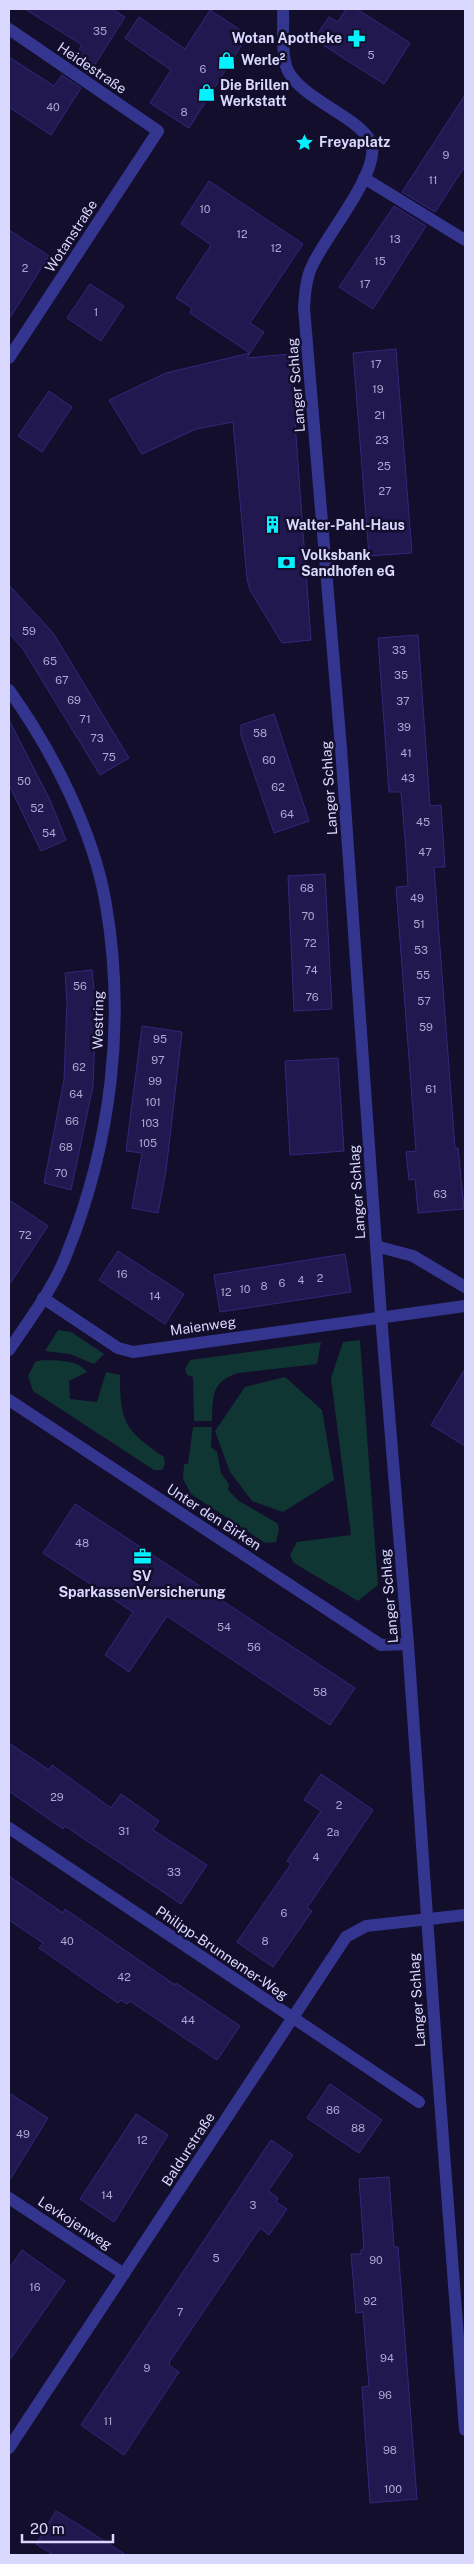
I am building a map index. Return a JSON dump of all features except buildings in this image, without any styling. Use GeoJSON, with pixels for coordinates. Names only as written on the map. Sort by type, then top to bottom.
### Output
{"type":"FeatureCollection","features":[{"type":"Feature","properties":{"kind":"street","name":"Langer Schlag"},"geometry":{"type":"LineString","coordinates":[[283,9],[286,65],[295,82],[362,131],[372,145],[372,162],[313,264],[306,286],[304,308],[341,748],[381,1316],[408,1644],[465,2430]]}},
{"type":"Feature","properties":{"kind":"street","name":"Heidestraße"},"geometry":{"type":"LineString","coordinates":[[9,29],[158,131]]}},
{"type":"Feature","properties":{"kind":"street","name":"Wotanstraße"},"geometry":{"type":"LineString","coordinates":[[9,358],[158,131]]}},
{"type":"Feature","properties":{"kind":"street"},"geometry":{"type":"LineString","coordinates":[[364,178],[465,240]]}},
{"type":"Feature","properties":{"kind":"street","name":"Westring"},"geometry":{"type":"LineString","coordinates":[[9,690],[28,716],[64,784],[90,845],[106,905],[115,995],[112,1080],[96,1167],[67,1255],[43,1298],[9,1350]]}},
{"type":"Feature","properties":{"kind":"street"},"geometry":{"type":"LineString","coordinates":[[376,1246],[413,1256],[465,1287]]}},
{"type":"Feature","properties":{"kind":"street","name":"Maienweg"},"geometry":{"type":"LineString","coordinates":[[43,1298],[118,1348],[133,1352],[381,1316],[465,1306]]}},
{"type":"Feature","properties":{"kind":"street","name":"Unter den Birken"},"geometry":{"type":"LineString","coordinates":[[9,1400],[381,1645],[408,1644]]}},
{"type":"Feature","properties":{"kind":"street","name":"Philipp-Brunnemer-Weg"},"geometry":{"type":"LineString","coordinates":[[9,1828],[419,2102]]}},
{"type":"Feature","properties":{"kind":"street","name":"Baldurstraße"},"geometry":{"type":"LineString","coordinates":[[9,2448],[346,1937],[366,1926],[465,1915]]}},
{"type":"Feature","properties":{"kind":"street","name":"Levkojenweg"},"geometry":{"type":"LineString","coordinates":[[9,2198],[124,2274]]}},
{"type":"Feature","properties":{"kind":"green space"},"geometry":{"type":"Polygon","coordinates":[[[58,1330],[71,1332],[104,1354],[94,1364],[70,1354],[45,1351],[58,1330]]]}},
{"type":"Feature","properties":{"kind":"green space"},"geometry":{"type":"Polygon","coordinates":[[[360,1340],[378,1585],[358,1601],[294,1563],[290,1555],[297,1542],[351,1535],[331,1378],[343,1342],[360,1340]]]}},
{"type":"Feature","properties":{"kind":"green space"},"geometry":{"type":"Polygon","coordinates":[[[321,1342],[317,1364],[238,1373],[229,1377],[215,1391],[212,1421],[194,1421],[193,1377],[187,1375],[185,1369],[190,1360],[321,1342]]]}},
{"type":"Feature","properties":{"kind":"green space"},"geometry":{"type":"Polygon","coordinates":[[[41,1360],[72,1363],[87,1372],[69,1381],[70,1399],[97,1402],[106,1372],[120,1375],[121,1404],[127,1424],[141,1440],[164,1457],[165,1464],[162,1470],[154,1470],[33,1391],[28,1376],[35,1362],[41,1360]]]}},
{"type":"Feature","properties":{"kind":"green space"},"geometry":{"type":"Polygon","coordinates":[[[285,1377],[322,1410],[334,1480],[283,1512],[252,1501],[230,1472],[215,1431],[245,1387],[285,1377]]]}},
{"type":"Feature","properties":{"kind":"green space"},"geometry":{"type":"Polygon","coordinates":[[[193,1427],[212,1427],[211,1447],[217,1452],[221,1473],[229,1484],[228,1490],[239,1501],[277,1523],[279,1529],[276,1542],[265,1543],[191,1494],[183,1479],[184,1464],[188,1464],[193,1427]]]}},
{"type":"Feature","properties":{"kind":"place","name":"Wotan Apotheke"},"geometry":{"type":"Point","coordinates":[356,38]}},
{"type":"Feature","properties":{"kind":"place","name":"Werle²"},"geometry":{"type":"Point","coordinates":[227,60]}},
{"type":"Feature","properties":{"kind":"place","name":"Die Brillen Werkstatt"},"geometry":{"type":"Point","coordinates":[206,93]}},
{"type":"Feature","properties":{"kind":"place","name":"Freyaplatz"},"geometry":{"type":"Point","coordinates":[305,142]}},
{"type":"Feature","properties":{"kind":"place","name":"Walter-Pahl-Haus"},"geometry":{"type":"Point","coordinates":[272,525]}},
{"type":"Feature","properties":{"kind":"place","name":"Volksbank Sandhofen eG"},"geometry":{"type":"Point","coordinates":[287,563]}},
{"type":"Feature","properties":{"kind":"place","name":"SV SparkassenVersicherung"},"geometry":{"type":"Point","coordinates":[142,1556]}}]}
